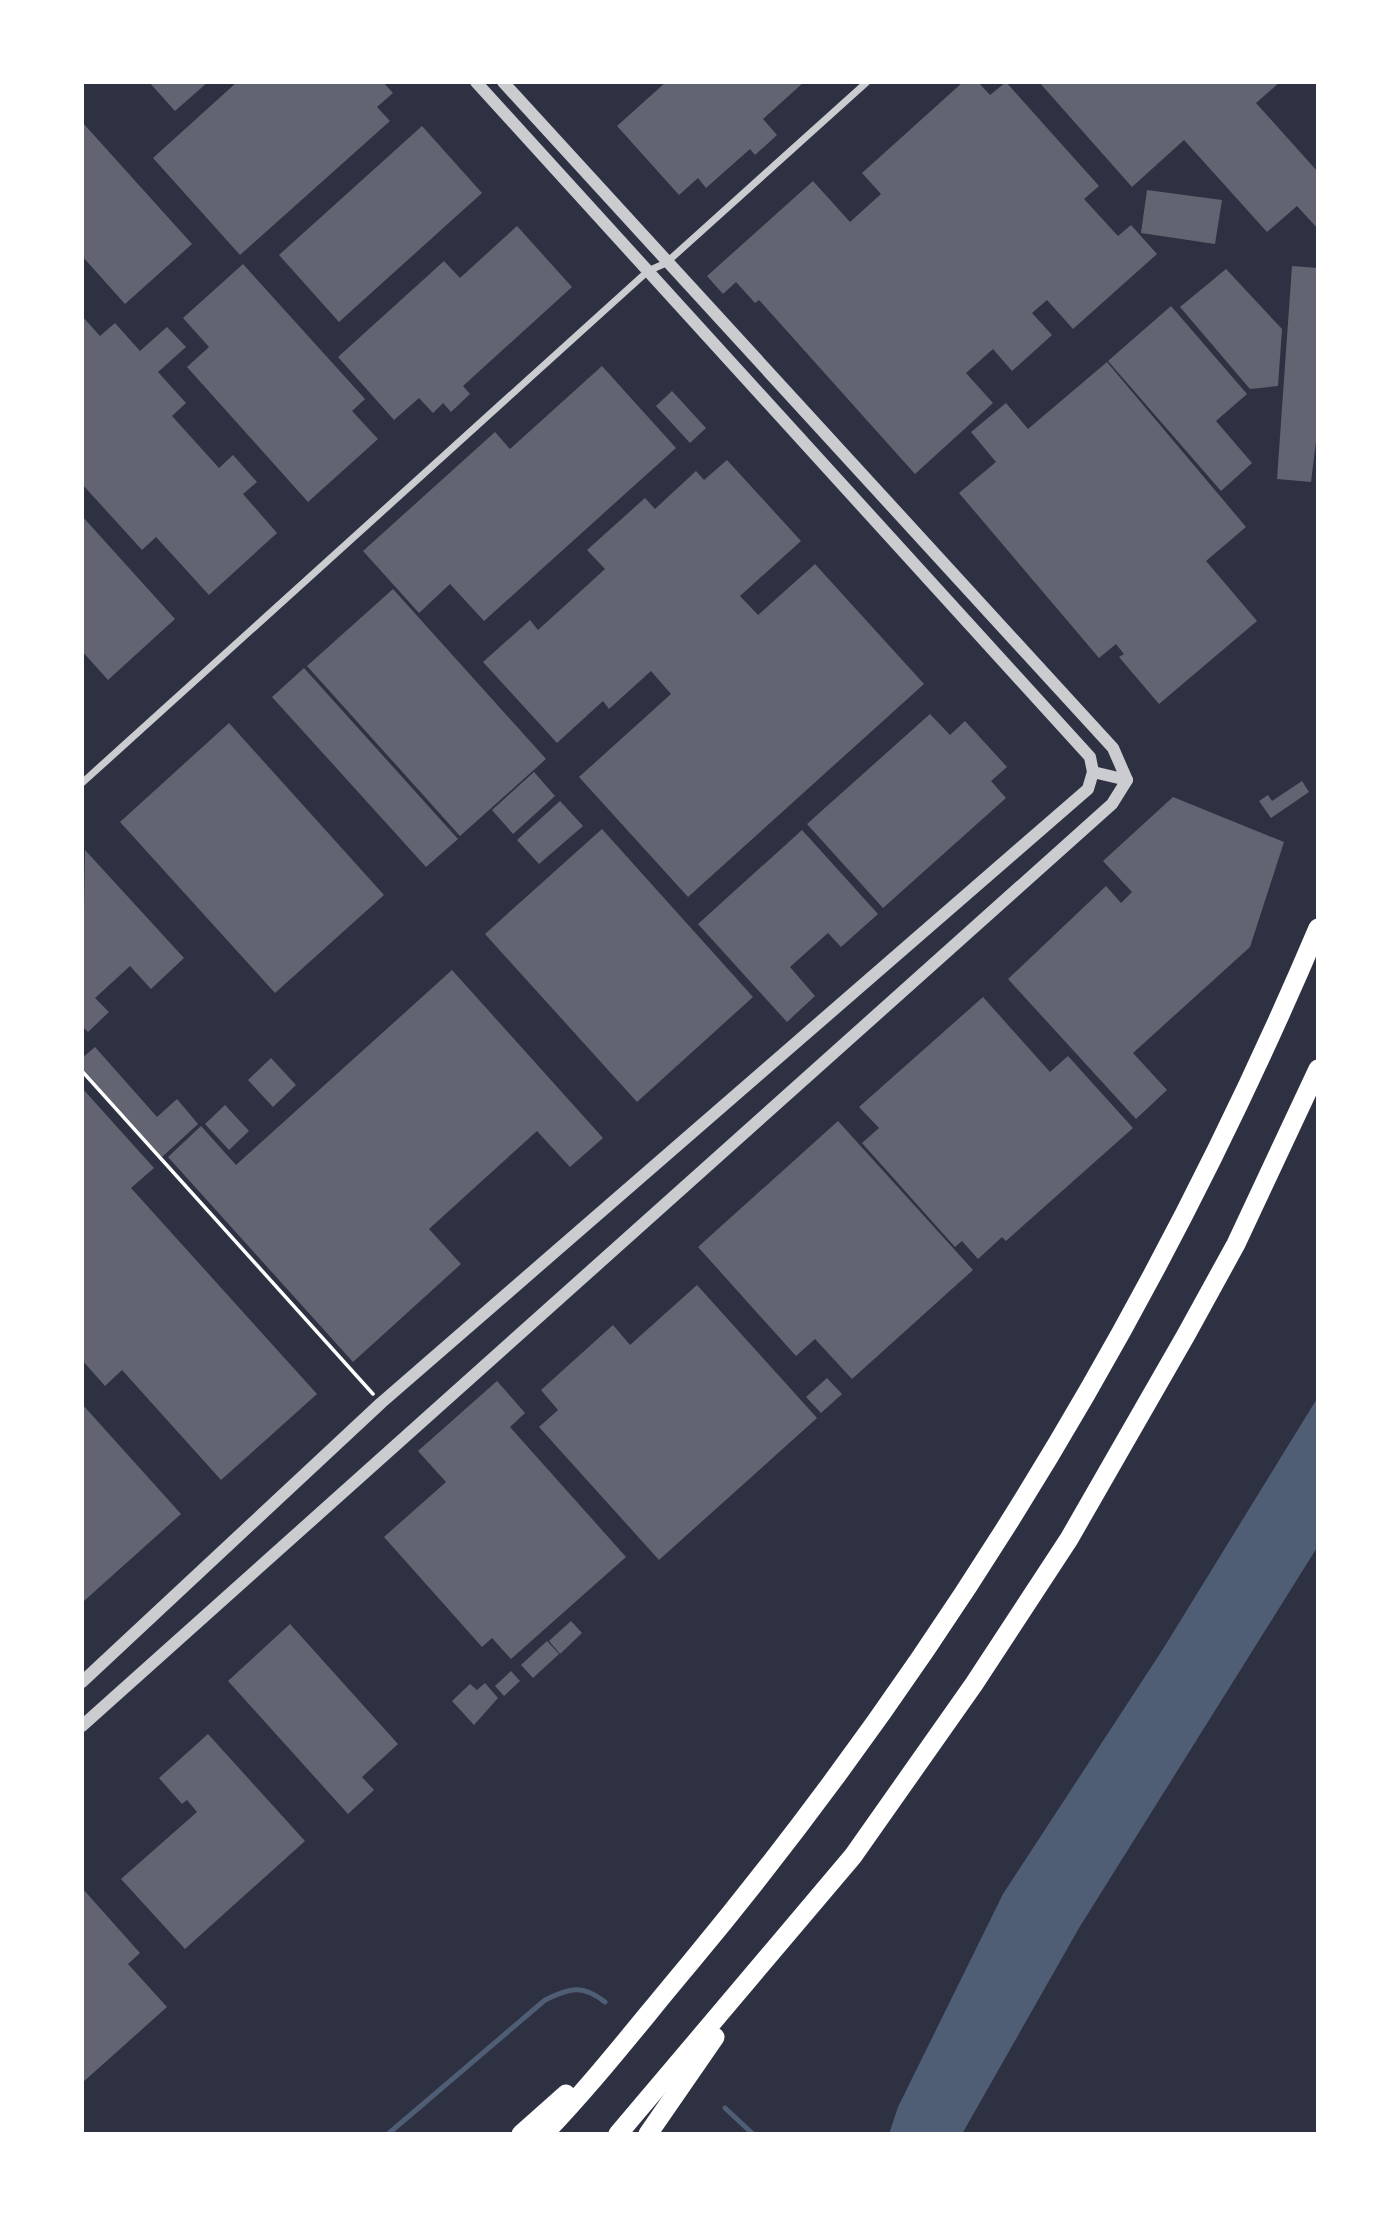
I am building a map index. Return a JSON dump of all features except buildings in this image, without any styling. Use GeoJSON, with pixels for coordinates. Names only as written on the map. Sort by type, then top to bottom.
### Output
{"type":"FeatureCollection","features":[{"type":"Feature","properties":{"kind":"highway"},"geometry":{"type":"LineString","coordinates":[[544,2134],[624,2042],[800,1828],[932,1644],[1012,1521],[1134,1312],[1185,1214],[1240,1101],[1318,928]]}},
{"type":"Feature","properties":{"kind":"highway"},"geometry":{"type":"LineString","coordinates":[[618,2134],[853,1856],[974,1685],[1069,1539],[1236,1244],[1318,1069]]}},
{"type":"Feature","properties":{"kind":"highway"},"geometry":{"type":"LineString","coordinates":[[648,2134],[782,1940]]}},
{"type":"Feature","properties":{"kind":"highway"},"geometry":{"type":"LineString","coordinates":[[521,2134],[624,2042]]}},
{"type":"Feature","properties":{"kind":"street"},"geometry":{"type":"LineString","coordinates":[[82,1682],[381,1403],[1088,789],[1093,772],[1090,757],[476,82]]}},
{"type":"Feature","properties":{"kind":"street"},"geometry":{"type":"LineString","coordinates":[[503,82],[1113,748],[1127,780]]}},
{"type":"Feature","properties":{"kind":"street"},"geometry":{"type":"LineString","coordinates":[[82,783],[648,271],[666,263],[867,82]]}},
{"type":"Feature","properties":{"kind":"street"},"geometry":{"type":"LineString","coordinates":[[1093,772],[1127,780]]}},
{"type":"Feature","properties":{"kind":"street"},"geometry":{"type":"LineString","coordinates":[[82,1726],[1112,804],[1127,780]]}},
{"type":"Feature","properties":{"kind":"path"},"geometry":{"type":"LineString","coordinates":[[82,1071],[381,1403]]}},
{"type":"Feature","properties":{"kind":"water"},"geometry":{"type":"Polygon","coordinates":[[[1318,1397],[1318,1546],[1079,1928],[962,2134],[889,2134],[898,2107],[1003,1894],[1163,1649],[1318,1397]]]}},
{"type":"Feature","properties":{"kind":"waterway"},"geometry":{"type":"LineString","coordinates":[[388,2134],[545,2000],[561,1993],[583,1990],[605,2002]]}},
{"type":"Feature","properties":{"kind":"waterway"},"geometry":{"type":"LineString","coordinates":[[725,2108],[753,2134]]}}]}
